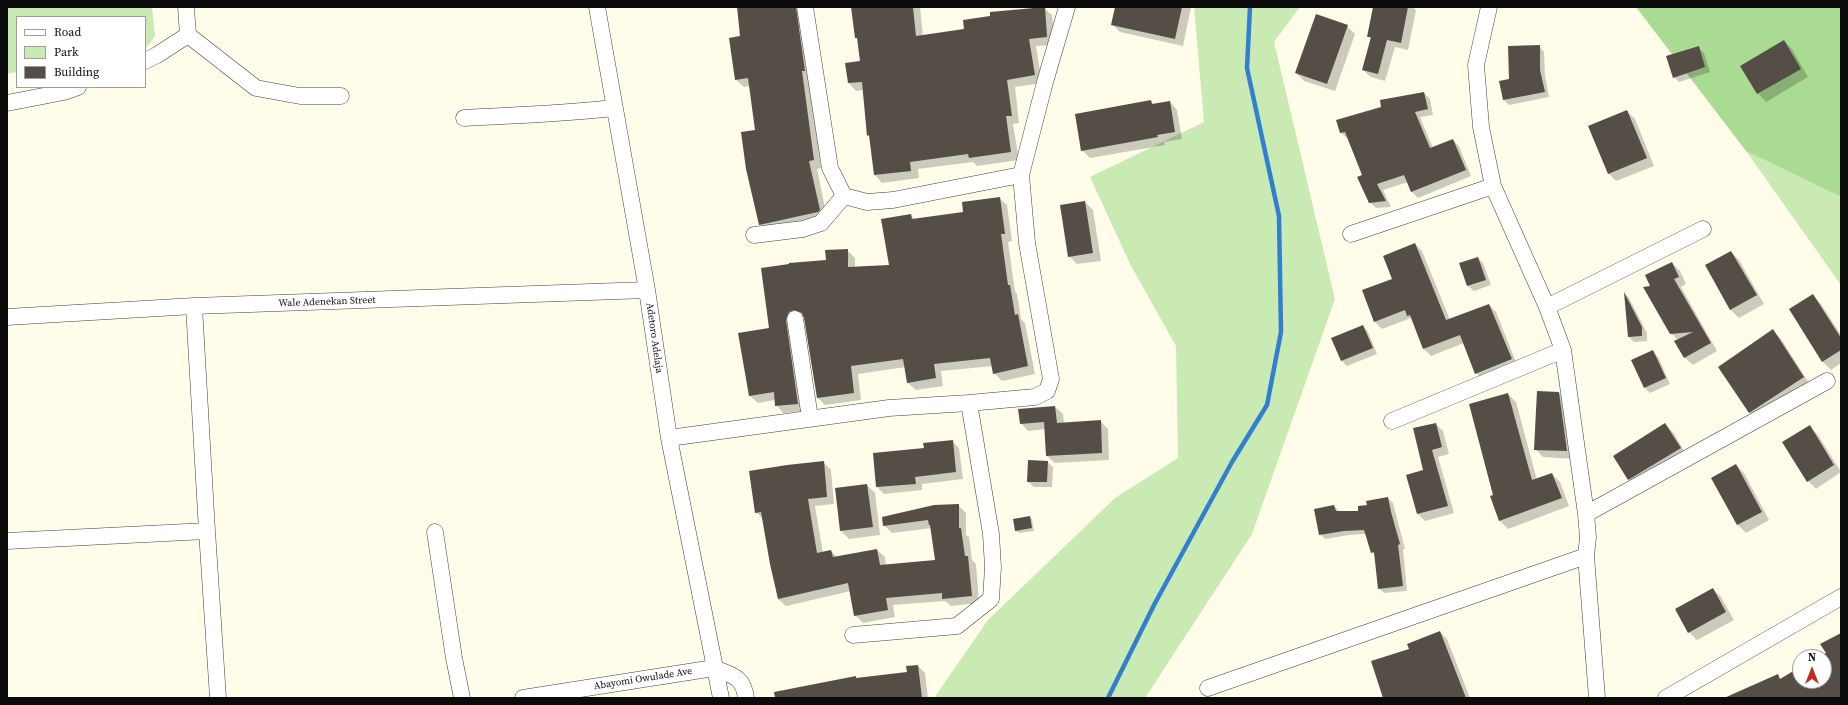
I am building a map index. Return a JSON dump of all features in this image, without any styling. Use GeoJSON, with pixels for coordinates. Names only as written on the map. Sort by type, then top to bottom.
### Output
{"type":"FeatureCollection","features":[{"type":"Feature","properties":{"kind":"street"},"geometry":{"type":"LineString","coordinates":[[186,7],[188,35],[256,88],[300,96],[341,96]]}},
{"type":"Feature","properties":{"kind":"street","name":"Adetoro Adelaja"},"geometry":{"type":"LineString","coordinates":[[597,7],[647,290],[669,438],[721,698]]}},
{"type":"Feature","properties":{"kind":"street"},"geometry":{"type":"LineString","coordinates":[[805,7],[830,168],[844,196],[867,202],[893,200],[1021,175]]}},
{"type":"Feature","properties":{"kind":"street"},"geometry":{"type":"LineString","coordinates":[[669,438],[889,408],[1035,397],[1047,391],[1051,379],[1027,243],[1021,175],[1066,7]]}},
{"type":"Feature","properties":{"kind":"street"},"geometry":{"type":"LineString","coordinates":[[1489,7],[1476,65],[1481,126],[1493,186],[1547,307],[1563,350],[1586,514],[1588,537],[1586,556],[1597,698]]}},
{"type":"Feature","properties":{"kind":"street"},"geometry":{"type":"LineString","coordinates":[[146,61],[188,35]]}},
{"type":"Feature","properties":{"kind":"street"},"geometry":{"type":"LineString","coordinates":[[7,103],[64,92],[75,88]]}},
{"type":"Feature","properties":{"kind":"street"},"geometry":{"type":"LineString","coordinates":[[464,118],[552,112],[576,112],[614,108]]}},
{"type":"Feature","properties":{"kind":"street"},"geometry":{"type":"LineString","coordinates":[[1351,234],[1493,186]]}},
{"type":"Feature","properties":{"kind":"street"},"geometry":{"type":"LineString","coordinates":[[754,235],[803,228],[821,223],[844,196]]}},
{"type":"Feature","properties":{"kind":"street"},"geometry":{"type":"LineString","coordinates":[[1547,307],[1703,229]]}},
{"type":"Feature","properties":{"kind":"street","name":"Wale Adenekan Street"},"geometry":{"type":"LineString","coordinates":[[7,317],[194,306],[647,290]]}},
{"type":"Feature","properties":{"kind":"street"},"geometry":{"type":"LineString","coordinates":[[194,306],[206,530],[218,698]]}},
{"type":"Feature","properties":{"kind":"street"},"geometry":{"type":"LineString","coordinates":[[795,319],[810,418]]}},
{"type":"Feature","properties":{"kind":"street"},"geometry":{"type":"LineString","coordinates":[[1392,421],[1563,350]]}},
{"type":"Feature","properties":{"kind":"street"},"geometry":{"type":"LineString","coordinates":[[1586,514],[1827,381]]}},
{"type":"Feature","properties":{"kind":"street"},"geometry":{"type":"LineString","coordinates":[[853,635],[957,626],[991,598],[993,567],[991,534],[968,403]]}},
{"type":"Feature","properties":{"kind":"street"},"geometry":{"type":"LineString","coordinates":[[7,541],[206,530]]}},
{"type":"Feature","properties":{"kind":"street"},"geometry":{"type":"LineString","coordinates":[[435,532],[454,658],[462,698]]}},
{"type":"Feature","properties":{"kind":"street"},"geometry":{"type":"LineString","coordinates":[[1208,688],[1586,556]]}},
{"type":"Feature","properties":{"kind":"street"},"geometry":{"type":"LineString","coordinates":[[1666,698],[1841,597]]}},
{"type":"Feature","properties":{"kind":"street"},"geometry":{"type":"LineString","coordinates":[[714,668],[741,680],[746,698]]}},
{"type":"Feature","properties":{"kind":"street","name":"Abayomi Owulade Ave"},"geometry":{"type":"LineString","coordinates":[[523,698],[714,668]]}},
{"type":"Feature","properties":{"kind":"green space"},"geometry":{"type":"Polygon","coordinates":[[[7,7],[152,7],[155,36],[146,48],[146,16],[16,16],[16,72],[7,74],[7,7]]]}},
{"type":"Feature","properties":{"kind":"green space"},"geometry":{"type":"Polygon","coordinates":[[[1194,7],[1300,7],[1274,42],[1335,299],[1252,534],[1145,698],[934,698],[988,620],[1115,498],[1178,458],[1176,346],[1130,264],[1090,177],[1204,122],[1194,7]]]}},
{"type":"Feature","properties":{"kind":"green space"},"geometry":{"type":"Polygon","coordinates":[[[1636,7],[1841,7],[1841,197],[1746,151],[1636,7]]]}},
{"type":"Feature","properties":{"kind":"green space"},"geometry":{"type":"Polygon","coordinates":[[[1746,151],[1841,197],[1841,285],[1746,151]]]}},
{"type":"Feature","properties":{"kind":"building"},"geometry":{"type":"Polygon","coordinates":[[[737,7],[796,7],[805,71],[802,71],[814,160],[809,161],[820,210],[818,212],[759,225],[746,169],[741,132],[755,130],[748,78],[735,80],[729,38],[740,36],[737,7]]]}},
{"type":"Feature","properties":{"kind":"building"},"geometry":{"type":"Polygon","coordinates":[[[851,7],[913,7],[916,36],[964,29],[963,20],[990,16],[990,12],[1045,7],[1047,37],[1029,39],[1035,75],[1007,80],[1012,116],[1006,116],[1011,152],[969,158],[968,154],[910,162],[911,171],[874,175],[869,135],[867,136],[862,82],[848,83],[845,63],[860,61],[851,7]]]}},
{"type":"Feature","properties":{"kind":"building"},"geometry":{"type":"Polygon","coordinates":[[[1115,7],[1182,7],[1175,39],[1111,25],[1115,7]]]}},
{"type":"Feature","properties":{"kind":"building"},"geometry":{"type":"Polygon","coordinates":[[[1373,7],[1408,7],[1401,43],[1387,40],[1378,74],[1362,70],[1371,37],[1367,37],[1373,7]]]}},
{"type":"Feature","properties":{"kind":"building"},"geometry":{"type":"Polygon","coordinates":[[[1316,14],[1348,25],[1327,84],[1295,73],[1316,14]]]}},
{"type":"Feature","properties":{"kind":"building"},"geometry":{"type":"Polygon","coordinates":[[[1784,40],[1801,69],[1757,94],[1740,66],[1784,40]]]}},
{"type":"Feature","properties":{"kind":"building"},"geometry":{"type":"Polygon","coordinates":[[[1540,45],[1540,70],[1545,92],[1503,100],[1499,81],[1509,79],[1508,46],[1540,45]]]}},
{"type":"Feature","properties":{"kind":"building"},"geometry":{"type":"Polygon","coordinates":[[[1699,46],[1705,67],[1673,78],[1666,56],[1699,46]]]}},
{"type":"Feature","properties":{"kind":"building"},"geometry":{"type":"Polygon","coordinates":[[[1424,92],[1428,109],[1415,112],[1430,148],[1453,139],[1466,170],[1411,192],[1404,175],[1377,184],[1386,201],[1369,203],[1357,177],[1362,175],[1345,132],[1340,133],[1336,120],[1381,107],[1380,100],[1424,92]]]}},
{"type":"Feature","properties":{"kind":"building"},"geometry":{"type":"Polygon","coordinates":[[[1151,100],[1152,104],[1170,101],[1175,132],[1157,135],[1158,137],[1081,151],[1075,114],[1151,100]]]}},
{"type":"Feature","properties":{"kind":"building"},"geometry":{"type":"Polygon","coordinates":[[[1627,110],[1647,158],[1608,174],[1588,126],[1627,110]]]}},
{"type":"Feature","properties":{"kind":"building"},"geometry":{"type":"Polygon","coordinates":[[[1000,197],[1005,234],[1001,234],[1008,285],[1010,285],[1015,315],[1018,314],[1028,366],[993,374],[990,358],[934,364],[936,378],[907,383],[903,359],[851,366],[854,393],[817,398],[804,318],[802,313],[794,310],[789,312],[786,320],[798,404],[775,406],[774,392],[749,396],[738,333],[769,328],[761,268],[789,263],[826,260],[825,250],[848,249],[848,267],[889,265],[881,219],[911,214],[912,219],[963,212],[962,202],[1000,197]]]}},
{"type":"Feature","properties":{"kind":"building"},"geometry":{"type":"Polygon","coordinates":[[[1085,201],[1093,253],[1068,257],[1060,205],[1085,201]]]}},
{"type":"Feature","properties":{"kind":"building"},"geometry":{"type":"Polygon","coordinates":[[[1415,243],[1446,320],[1489,304],[1512,359],[1475,374],[1460,335],[1423,349],[1410,315],[1407,316],[1405,310],[1374,322],[1362,290],[1392,279],[1383,256],[1415,243]]]}},
{"type":"Feature","properties":{"kind":"building"},"geometry":{"type":"Polygon","coordinates":[[[1731,251],[1757,295],[1730,310],[1705,265],[1731,251]]]}},
{"type":"Feature","properties":{"kind":"building"},"geometry":{"type":"Polygon","coordinates":[[[1478,257],[1486,280],[1467,286],[1459,263],[1478,257]]]}},
{"type":"Feature","properties":{"kind":"building"},"geometry":{"type":"Polygon","coordinates":[[[1672,262],[1679,277],[1674,279],[1711,343],[1684,358],[1674,341],[1693,332],[1670,334],[1643,287],[1650,286],[1645,275],[1672,262]]]}},
{"type":"Feature","properties":{"kind":"building"},"geometry":{"type":"Polygon","coordinates":[[[1624,292],[1642,327],[1642,336],[1628,337],[1624,292]]]}},
{"type":"Feature","properties":{"kind":"building"},"geometry":{"type":"Polygon","coordinates":[[[1813,294],[1841,338],[1841,350],[1822,362],[1789,309],[1813,294]]]}},
{"type":"Feature","properties":{"kind":"building"},"geometry":{"type":"Polygon","coordinates":[[[1363,325],[1373,348],[1341,361],[1331,338],[1363,325]]]}},
{"type":"Feature","properties":{"kind":"building"},"geometry":{"type":"Polygon","coordinates":[[[1773,329],[1804,377],[1749,413],[1718,367],[1773,329]]]}},
{"type":"Feature","properties":{"kind":"building"},"geometry":{"type":"Polygon","coordinates":[[[1653,350],[1666,378],[1644,388],[1631,360],[1653,350]]]}},
{"type":"Feature","properties":{"kind":"building"},"geometry":{"type":"Polygon","coordinates":[[[1537,391],[1559,392],[1567,451],[1534,450],[1537,391]]]}},
{"type":"Feature","properties":{"kind":"building"},"geometry":{"type":"Polygon","coordinates":[[[1508,393],[1532,480],[1552,473],[1562,498],[1499,521],[1490,496],[1493,495],[1469,404],[1508,393]]]}},
{"type":"Feature","properties":{"kind":"building"},"geometry":{"type":"Polygon","coordinates":[[[1055,406],[1057,423],[1101,420],[1102,453],[1046,456],[1044,422],[1020,424],[1018,409],[1055,406]]]}},
{"type":"Feature","properties":{"kind":"building"},"geometry":{"type":"Polygon","coordinates":[[[1436,423],[1442,447],[1432,450],[1448,506],[1417,514],[1406,475],[1423,470],[1413,428],[1436,423]]]}},
{"type":"Feature","properties":{"kind":"building"},"geometry":{"type":"Polygon","coordinates":[[[1665,423],[1681,448],[1628,480],[1613,456],[1665,423]]]}},
{"type":"Feature","properties":{"kind":"building"},"geometry":{"type":"Polygon","coordinates":[[[1810,425],[1834,465],[1807,482],[1782,442],[1810,425]]]}},
{"type":"Feature","properties":{"kind":"building"},"geometry":{"type":"Polygon","coordinates":[[[953,440],[956,472],[915,477],[916,484],[876,487],[873,453],[924,448],[923,443],[953,440]]]}},
{"type":"Feature","properties":{"kind":"building"},"geometry":{"type":"Polygon","coordinates":[[[1028,460],[1048,461],[1047,482],[1027,482],[1028,460]]]}},
{"type":"Feature","properties":{"kind":"building"},"geometry":{"type":"Polygon","coordinates":[[[824,461],[827,497],[808,499],[817,553],[831,550],[833,557],[877,549],[880,565],[935,560],[928,520],[883,526],[882,517],[934,505],[959,504],[959,528],[961,528],[965,556],[968,556],[972,596],[942,599],[942,593],[886,598],[888,610],[854,616],[848,583],[778,599],[761,512],[755,513],[749,471],[824,461]]]}},
{"type":"Feature","properties":{"kind":"building"},"geometry":{"type":"Polygon","coordinates":[[[1736,464],[1762,512],[1737,525],[1711,478],[1736,464]]]}},
{"type":"Feature","properties":{"kind":"building"},"geometry":{"type":"Polygon","coordinates":[[[867,484],[873,527],[840,531],[835,488],[867,484]]]}},
{"type":"Feature","properties":{"kind":"building"},"geometry":{"type":"Polygon","coordinates":[[[1388,497],[1400,544],[1398,545],[1403,586],[1378,589],[1374,552],[1371,553],[1364,530],[1344,531],[1319,535],[1314,509],[1334,505],[1336,511],[1358,511],[1358,506],[1367,505],[1366,501],[1388,497]]]}},
{"type":"Feature","properties":{"kind":"building"},"geometry":{"type":"Polygon","coordinates":[[[1030,516],[1032,528],[1015,531],[1013,519],[1030,516]]]}},
{"type":"Feature","properties":{"kind":"building"},"geometry":{"type":"Polygon","coordinates":[[[1713,588],[1726,612],[1688,633],[1675,609],[1713,588]]]}},
{"type":"Feature","properties":{"kind":"building"},"geometry":{"type":"Polygon","coordinates":[[[1440,631],[1466,698],[1383,698],[1371,661],[1409,649],[1407,644],[1440,631]]]}},
{"type":"Feature","properties":{"kind":"building"},"geometry":{"type":"Polygon","coordinates":[[[1841,633],[1841,698],[1724,698],[1778,674],[1780,679],[1792,672],[1792,689],[1832,689],[1832,649],[1823,649],[1820,644],[1841,633]]]}},
{"type":"Feature","properties":{"kind":"building"},"geometry":{"type":"Polygon","coordinates":[[[918,665],[922,698],[775,698],[774,692],[856,676],[856,678],[907,672],[906,666],[918,665]]]}},
{"type":"Feature","properties":{"kind":"waterway"},"geometry":{"type":"LineString","coordinates":[[1108,698],[1154,605],[1232,462],[1267,405],[1281,332],[1279,216],[1247,68],[1250,7]]}}]}
